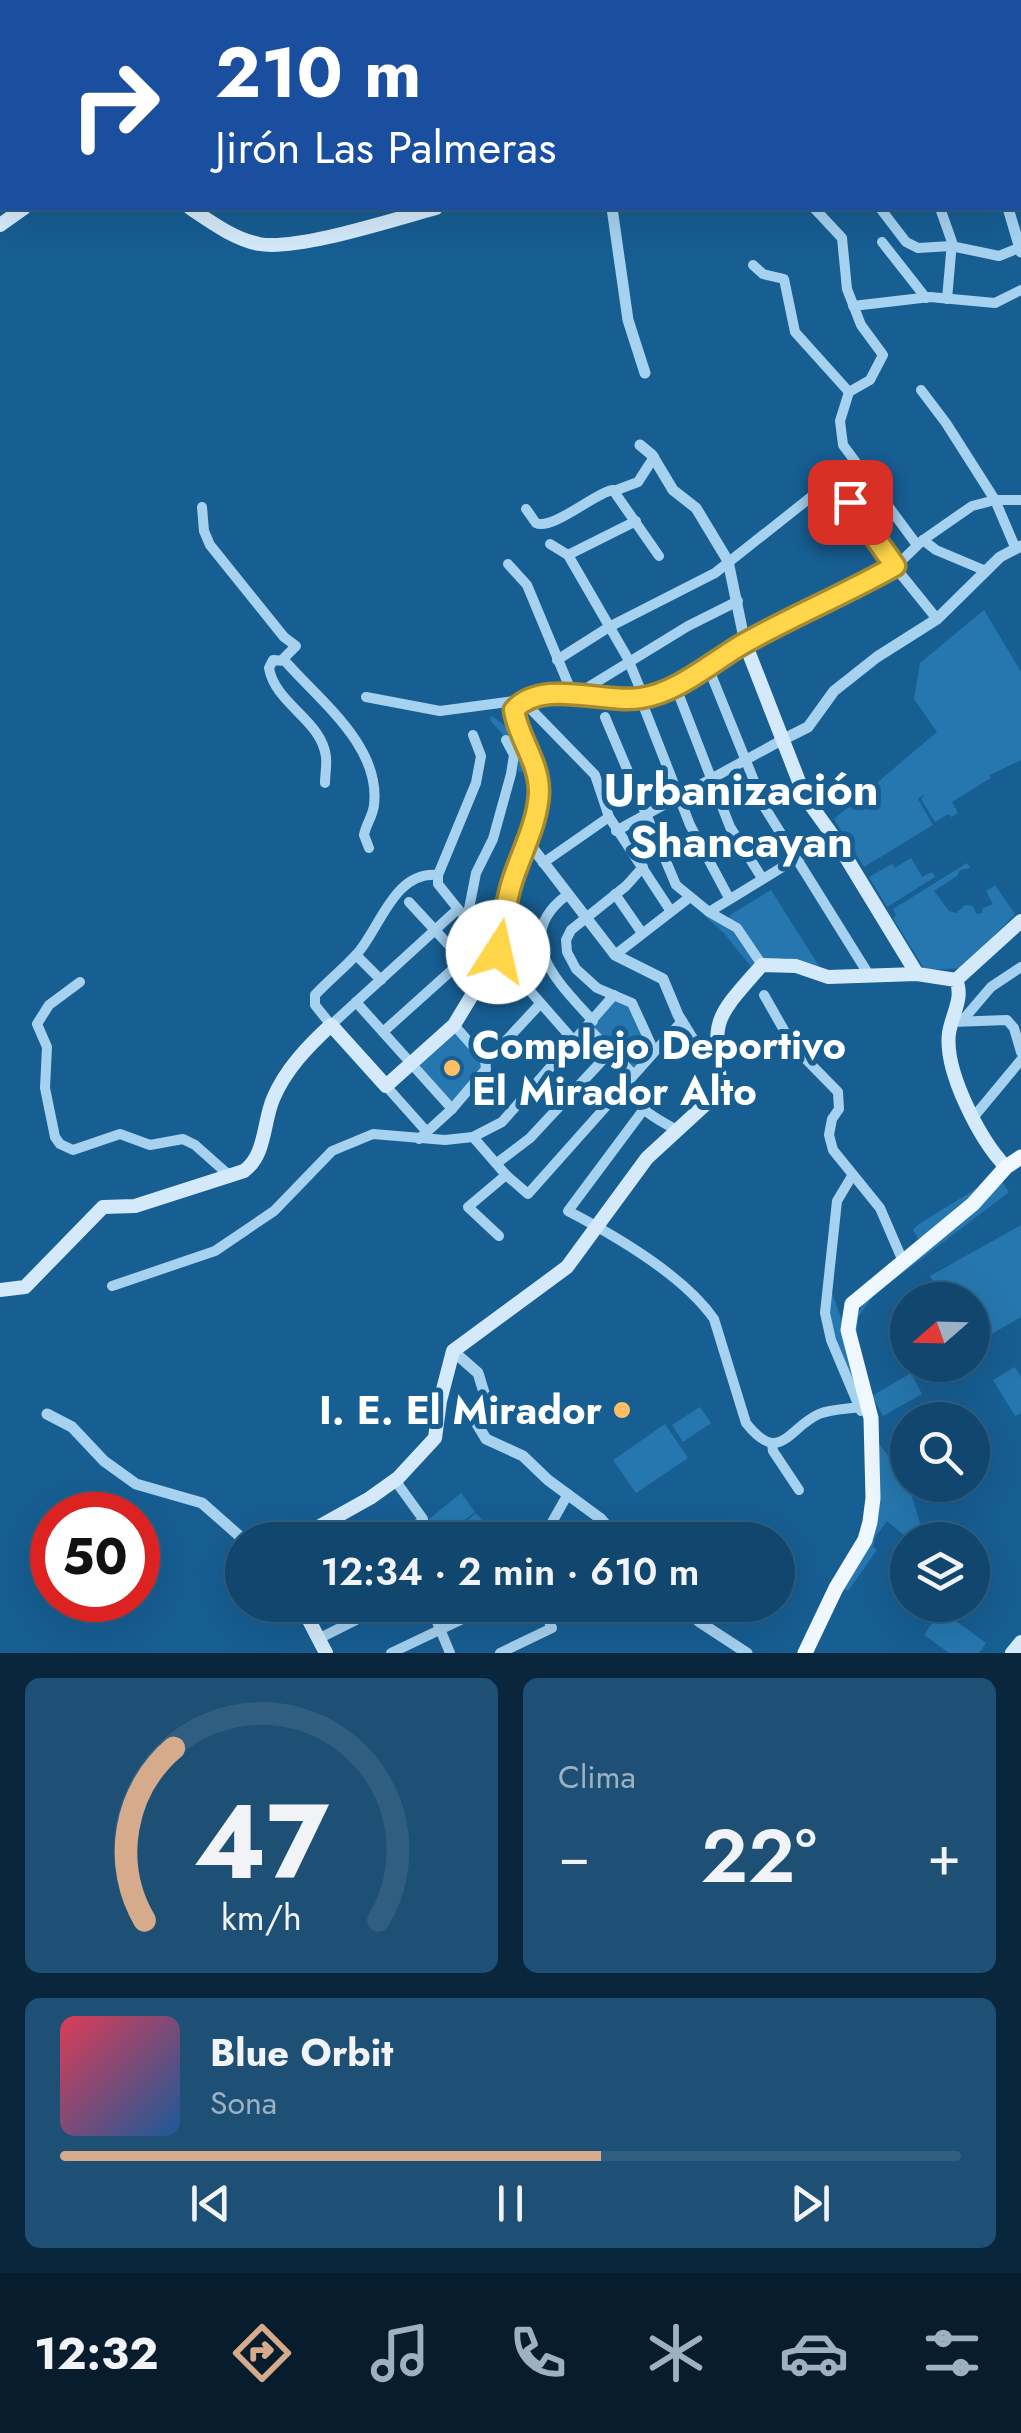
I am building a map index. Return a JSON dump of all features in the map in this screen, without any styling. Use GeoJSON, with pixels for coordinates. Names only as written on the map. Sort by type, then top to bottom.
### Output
{"type":"FeatureCollection","features":[{"type":"Feature","properties":{"kind":"main road"},"geometry":{"type":"LineString","coordinates":[[0,226],[21,210]]}},
{"type":"Feature","properties":{"kind":"main road"},"geometry":{"type":"LineString","coordinates":[[193,210],[226,231],[260,244],[298,244],[428,210]]}},
{"type":"Feature","properties":{"kind":"main road"},"geometry":{"type":"LineString","coordinates":[[0,1290],[25,1287],[102,1207],[135,1206],[252,1166],[259,1154],[274,1096],[303,1051],[331,1025],[386,1086],[454,1026],[498,952],[511,883],[528,842],[539,792],[533,757],[516,725],[514,710],[522,700],[575,693],[644,704],[745,643],[805,796],[917,974]]}},
{"type":"Feature","properties":{"kind":"main road"},"geometry":{"type":"LineString","coordinates":[[1006,1167],[972,1119],[957,1076],[954,1026],[960,982],[1021,921]]}},
{"type":"Feature","properties":{"kind":"main road"},"geometry":{"type":"LineString","coordinates":[[327,1522],[398,1478],[435,1438],[454,1350],[558,1276],[648,1158],[721,1090],[718,1019],[762,965],[796,966],[828,977],[917,974],[960,982]]}},
{"type":"Feature","properties":{"kind":"main road"},"geometry":{"type":"LineString","coordinates":[[806,1653],[836,1588],[865,1540],[873,1498],[871,1418],[848,1327],[852,1304],[972,1204],[1006,1167],[1021,1157]]}},
{"type":"Feature","properties":{"kind":"main road"},"geometry":{"type":"LineString","coordinates":[[309,1622],[322,1646]]}},
{"type":"Feature","properties":{"kind":"main road"},"geometry":{"type":"LineString","coordinates":[[1013,1653],[1021,1642]]}},
{"type":"Feature","properties":{"kind":"street"},"geometry":{"type":"LineString","coordinates":[[612,210],[628,320],[644,373]]}},
{"type":"Feature","properties":{"kind":"street"},"geometry":{"type":"LineString","coordinates":[[816,210],[842,238],[847,289],[861,325],[883,356],[870,380],[849,392],[840,421],[843,445],[920,543],[986,571]]}},
{"type":"Feature","properties":{"kind":"street"},"geometry":{"type":"LineString","coordinates":[[882,210],[912,246],[951,246],[1000,256],[1020,250],[1016,226]]}},
{"type":"Feature","properties":{"kind":"street"},"geometry":{"type":"LineString","coordinates":[[941,210],[951,246],[947,299]]}},
{"type":"Feature","properties":{"kind":"street"},"geometry":{"type":"LineString","coordinates":[[882,242],[926,298]]}},
{"type":"Feature","properties":{"kind":"street"},"geometry":{"type":"LineString","coordinates":[[754,265],[764,274],[784,279],[795,332],[849,392]]}},
{"type":"Feature","properties":{"kind":"street"},"geometry":{"type":"LineString","coordinates":[[853,306],[926,298],[995,303],[1021,290]]}},
{"type":"Feature","properties":{"kind":"street"},"geometry":{"type":"LineString","coordinates":[[616,831],[808,727],[834,692],[938,619],[986,571],[1018,546],[995,500],[920,390]]}},
{"type":"Feature","properties":{"kind":"street"},"geometry":{"type":"LineString","coordinates":[[640,445],[654,457],[673,490],[696,508],[728,561],[745,643],[895,566],[972,506],[995,500],[1021,500]]}},
{"type":"Feature","properties":{"kind":"street"},"geometry":{"type":"LineString","coordinates":[[526,509],[535,522],[543,524],[578,509],[602,492],[638,482],[654,457]]}},
{"type":"Feature","properties":{"kind":"street"},"geometry":{"type":"LineString","coordinates":[[614,491],[659,556]]}},
{"type":"Feature","properties":{"kind":"street"},"geometry":{"type":"LineString","coordinates":[[557,660],[609,627],[716,573],[810,498]]}},
{"type":"Feature","properties":{"kind":"street"},"geometry":{"type":"LineString","coordinates":[[850,502],[938,619]]}},
{"type":"Feature","properties":{"kind":"street"},"geometry":{"type":"LineString","coordinates":[[202,507],[210,545],[284,637],[297,647],[282,660],[271,662],[272,679],[319,738],[326,756],[325,782]]}},
{"type":"Feature","properties":{"kind":"street"},"geometry":{"type":"LineString","coordinates":[[568,554],[636,521]]}},
{"type":"Feature","properties":{"kind":"street"},"geometry":{"type":"LineString","coordinates":[[550,544],[568,554],[629,662],[677,796],[729,898]]}},
{"type":"Feature","properties":{"kind":"street"},"geometry":{"type":"LineString","coordinates":[[508,564],[527,585],[557,660],[575,693],[738,601]]}},
{"type":"Feature","properties":{"kind":"street"},"geometry":{"type":"LineString","coordinates":[[282,660],[348,730],[366,764],[374,801],[364,835],[369,848]]}},
{"type":"Feature","properties":{"kind":"street"},"geometry":{"type":"LineString","coordinates":[[708,667],[766,808],[869,976]]}},
{"type":"Feature","properties":{"kind":"street"},"geometry":{"type":"LineString","coordinates":[[674,685],[730,826],[762,878]]}},
{"type":"Feature","properties":{"kind":"street"},"geometry":{"type":"LineString","coordinates":[[366,697],[440,711],[522,700],[594,776],[608,817],[670,910]]}},
{"type":"Feature","properties":{"kind":"street"},"geometry":{"type":"LineString","coordinates":[[605,717],[676,885],[708,912],[737,928],[762,965]]}},
{"type":"Feature","properties":{"kind":"street"},"geometry":{"type":"LineString","coordinates":[[473,736],[482,756],[476,783],[438,884],[574,1041]]}},
{"type":"Feature","properties":{"kind":"street"},"geometry":{"type":"LineString","coordinates":[[438,876],[423,875],[397,891],[384,917],[356,955],[315,995],[313,1000],[331,1025],[434,932],[463,914],[476,873],[494,838],[511,774],[514,755],[506,740]]}},
{"type":"Feature","properties":{"kind":"street"},"geometry":{"type":"LineString","coordinates":[[543,863],[608,817]]}},
{"type":"Feature","properties":{"kind":"street"},"geometry":{"type":"LineString","coordinates":[[708,912],[833,836]]}},
{"type":"Feature","properties":{"kind":"street"},"geometry":{"type":"LineString","coordinates":[[528,842],[615,956],[662,979],[700,1049],[717,1049]]}},
{"type":"Feature","properties":{"kind":"street"},"geometry":{"type":"LineString","coordinates":[[643,867],[571,930],[566,940],[567,952],[588,981],[632,1003],[654,1051]]}},
{"type":"Feature","properties":{"kind":"street"},"geometry":{"type":"LineString","coordinates":[[567,894],[554,905],[544,922],[543,956],[550,973],[630,1077],[631,1096],[644,1110],[678,1130]]}},
{"type":"Feature","properties":{"kind":"street"},"geometry":{"type":"LineString","coordinates":[[615,894],[642,933]]}},
{"type":"Feature","properties":{"kind":"street"},"geometry":{"type":"LineString","coordinates":[[615,956],[690,897]]}},
{"type":"Feature","properties":{"kind":"street"},"geometry":{"type":"LineString","coordinates":[[409,902],[483,982]]}},
{"type":"Feature","properties":{"kind":"street"},"geometry":{"type":"LineString","coordinates":[[356,955],[381,980]]}},
{"type":"Feature","properties":{"kind":"street"},"geometry":{"type":"LineString","coordinates":[[383,1032],[462,961]]}},
{"type":"Feature","properties":{"kind":"street"},"geometry":{"type":"LineString","coordinates":[[954,1026],[991,987],[1021,968]]}},
{"type":"Feature","properties":{"kind":"street"},"geometry":{"type":"LineString","coordinates":[[80,982],[49,1005],[37,1024],[47,1047],[45,1088],[60,1144],[73,1150],[120,1134],[150,1144],[183,1140],[196,1145],[230,1176]]}},
{"type":"Feature","properties":{"kind":"street"},"geometry":{"type":"LineString","coordinates":[[764,995],[793,1046],[838,1092],[839,1109],[828,1135],[833,1150],[880,1208],[902,1260]]}},
{"type":"Feature","properties":{"kind":"street"},"geometry":{"type":"LineString","coordinates":[[112,1286],[215,1251],[274,1211],[332,1151],[373,1134],[473,1137],[502,1122],[614,996]]}},
{"type":"Feature","properties":{"kind":"street"},"geometry":{"type":"LineString","coordinates":[[356,1002],[452,1109]]}},
{"type":"Feature","properties":{"kind":"street"},"geometry":{"type":"LineString","coordinates":[[486,1062],[540,1004]]}},
{"type":"Feature","properties":{"kind":"street"},"geometry":{"type":"LineString","coordinates":[[954,1026],[1008,1020],[1021,1052]]}},
{"type":"Feature","properties":{"kind":"street"},"geometry":{"type":"LineString","coordinates":[[473,1137],[528,1194],[682,1021]]}},
{"type":"Feature","properties":{"kind":"street"},"geometry":{"type":"LineString","coordinates":[[423,1135],[452,1109],[486,1069],[486,1062],[454,1026]]}},
{"type":"Feature","properties":{"kind":"street"},"geometry":{"type":"LineString","coordinates":[[497,1162],[530,1138],[611,1051]]}},
{"type":"Feature","properties":{"kind":"street"},"geometry":{"type":"LineString","coordinates":[[972,1119],[1021,1060]]}},
{"type":"Feature","properties":{"kind":"street"},"geometry":{"type":"LineString","coordinates":[[386,1086],[423,1135]]}},
{"type":"Feature","properties":{"kind":"street"},"geometry":{"type":"LineString","coordinates":[[644,1110],[568,1211],[596,1225],[670,1277],[706,1308],[714,1319],[746,1423],[755,1435],[772,1444],[784,1442],[819,1414],[860,1407]]}},
{"type":"Feature","properties":{"kind":"street"},"geometry":{"type":"LineString","coordinates":[[499,1236],[468,1208],[506,1175]]}},
{"type":"Feature","properties":{"kind":"street"},"geometry":{"type":"LineString","coordinates":[[852,1176],[837,1201],[825,1312],[831,1340],[860,1407],[873,1466]]}},
{"type":"Feature","properties":{"kind":"street"},"geometry":{"type":"LineString","coordinates":[[454,1350],[478,1373],[486,1399],[474,1416],[486,1439],[523,1456],[604,1522]]}},
{"type":"Feature","properties":{"kind":"street"},"geometry":{"type":"LineString","coordinates":[[47,1414],[72,1427],[104,1461],[136,1484],[202,1502],[225,1523]]}},
{"type":"Feature","properties":{"kind":"street"},"geometry":{"type":"LineString","coordinates":[[772,1444],[772,1451],[799,1490]]}},
{"type":"Feature","properties":{"kind":"street"},"geometry":{"type":"LineString","coordinates":[[398,1478],[397,1483],[423,1520],[419,1522]]}},
{"type":"Feature","properties":{"kind":"street"},"geometry":{"type":"LineString","coordinates":[[551,1522],[568,1494]]}},
{"type":"Feature","properties":{"kind":"street"},"geometry":{"type":"LineString","coordinates":[[322,1646],[359,1622]]}},
{"type":"Feature","properties":{"kind":"street"},"geometry":{"type":"LineString","coordinates":[[437,1622],[450,1653]]}},
{"type":"Feature","properties":{"kind":"street"},"geometry":{"type":"LineString","coordinates":[[391,1653],[455,1622]]}},
{"type":"Feature","properties":{"kind":"street"},"geometry":{"type":"LineString","coordinates":[[500,1653],[552,1628],[549,1622]]}},
{"type":"Feature","properties":{"kind":"street"},"geometry":{"type":"LineString","coordinates":[[704,1622],[747,1653]]}},
{"type":"Feature","properties":{"kind":"shaded area"},"geometry":{"type":"Polygon","coordinates":[[[984,610],[1021,672],[1021,760],[990,775],[991,778],[952,802],[958,813],[951,817],[948,814],[935,822],[921,799],[925,794],[918,799],[933,825],[864,867],[834,819],[937,732],[914,699],[920,663],[984,610]]]}},
{"type":"Feature","properties":{"kind":"shaded area"},"geometry":{"type":"Polygon","coordinates":[[[491,716],[519,744],[532,783],[524,778],[525,773],[518,771],[514,743],[490,720],[491,716]]]}},
{"type":"Feature","properties":{"kind":"shaded area"},"geometry":{"type":"Polygon","coordinates":[[[911,858],[922,877],[932,872],[935,877],[887,907],[869,877],[911,858]]]}},
{"type":"Feature","properties":{"kind":"shaded area"},"geometry":{"type":"Polygon","coordinates":[[[967,863],[970,868],[960,870],[934,891],[949,911],[956,913],[965,905],[973,906],[976,914],[982,913],[983,908],[993,904],[986,891],[995,885],[1015,914],[963,968],[925,970],[893,918],[893,909],[967,863]]]}},
{"type":"Feature","properties":{"kind":"shaded area"},"geometry":{"type":"Polygon","coordinates":[[[771,890],[819,966],[786,958],[765,961],[729,920],[730,915],[771,890]]]}},
{"type":"Feature","properties":{"kind":"shaded area"},"geometry":{"type":"Polygon","coordinates":[[[707,914],[731,929],[756,965],[752,968],[707,914]]]}},
{"type":"Feature","properties":{"kind":"shaded area"},"geometry":{"type":"Polygon","coordinates":[[[616,998],[628,1004],[651,1049],[631,1070],[592,1028],[616,998]]]}},
{"type":"Feature","properties":{"kind":"shaded area"},"geometry":{"type":"Polygon","coordinates":[[[455,1032],[483,1065],[452,1104],[418,1067],[455,1032]]]}},
{"type":"Feature","properties":{"kind":"shaded area"},"geometry":{"type":"Polygon","coordinates":[[[992,1179],[919,1240],[913,1230],[919,1224],[992,1179]]]}},
{"type":"Feature","properties":{"kind":"shaded area"},"geometry":{"type":"Polygon","coordinates":[[[1002,1182],[1009,1192],[874,1295],[858,1317],[856,1345],[854,1319],[866,1300],[1002,1182]]]}},
{"type":"Feature","properties":{"kind":"shaded area"},"geometry":{"type":"Polygon","coordinates":[[[1021,1225],[1021,1317],[990,1335],[990,1282],[934,1282],[930,1276],[1021,1225]]]}},
{"type":"Feature","properties":{"kind":"shaded area"},"geometry":{"type":"Polygon","coordinates":[[[832,1293],[844,1326],[866,1422],[834,1342],[829,1309],[832,1293]]]}},
{"type":"Feature","properties":{"kind":"shaded area"},"geometry":{"type":"Polygon","coordinates":[[[1015,1367],[1021,1377],[1021,1413],[1015,1416],[993,1380],[1015,1367]]]}},
{"type":"Feature","properties":{"kind":"shaded area"},"geometry":{"type":"Polygon","coordinates":[[[896,1382],[916,1382],[922,1394],[908,1402],[890,1402],[890,1412],[883,1416],[872,1396],[896,1382]]]}},
{"type":"Feature","properties":{"kind":"shaded area"},"geometry":{"type":"Polygon","coordinates":[[[700,1407],[711,1423],[683,1442],[672,1425],[700,1407]]]}},
{"type":"Feature","properties":{"kind":"shaded area"},"geometry":{"type":"Polygon","coordinates":[[[665,1424],[688,1458],[636,1493],[613,1460],[665,1424]]]}},
{"type":"Feature","properties":{"kind":"shaded area"},"geometry":{"type":"Polygon","coordinates":[[[878,1443],[890,1458],[890,1502],[914,1502],[920,1522],[887,1521],[875,1537],[873,1547],[877,1550],[848,1591],[844,1588],[873,1535],[878,1443]]]}},
{"type":"Feature","properties":{"kind":"shaded area"},"geometry":{"type":"Polygon","coordinates":[[[461,1493],[475,1512],[462,1522],[428,1520],[461,1493]]]}},
{"type":"Feature","properties":{"kind":"shaded area"},"geometry":{"type":"Polygon","coordinates":[[[476,1513],[484,1522],[465,1522],[476,1513]]]}},
{"type":"Feature","properties":{"kind":"shaded area"},"geometry":{"type":"Polygon","coordinates":[[[933,1622],[957,1622],[986,1643],[979,1653],[949,1653],[924,1635],[933,1622]]]}},
{"type":"Feature","properties":{"kind":"place","name":"Complejo Deportivo El Mirador Alto"},"geometry":{"type":"Point","coordinates":[452,1068]}},
{"type":"Feature","properties":{"kind":"place","name":"I. E. El Mirador"},"geometry":{"type":"Point","coordinates":[622,1410]}},
{"type":"Feature","properties":{"kind":"district","name":"Urbanización Shancayan"},"geometry":{"type":"Point","coordinates":[741,815]}},
{"type":"Feature","properties":{"kind":"route"},"geometry":{"type":"LineString","coordinates":[[498,952],[511,883],[528,842],[539,792],[533,757],[516,725],[514,710],[522,700],[572,693],[599,699],[644,698],[895,566],[850,502]]}}]}
